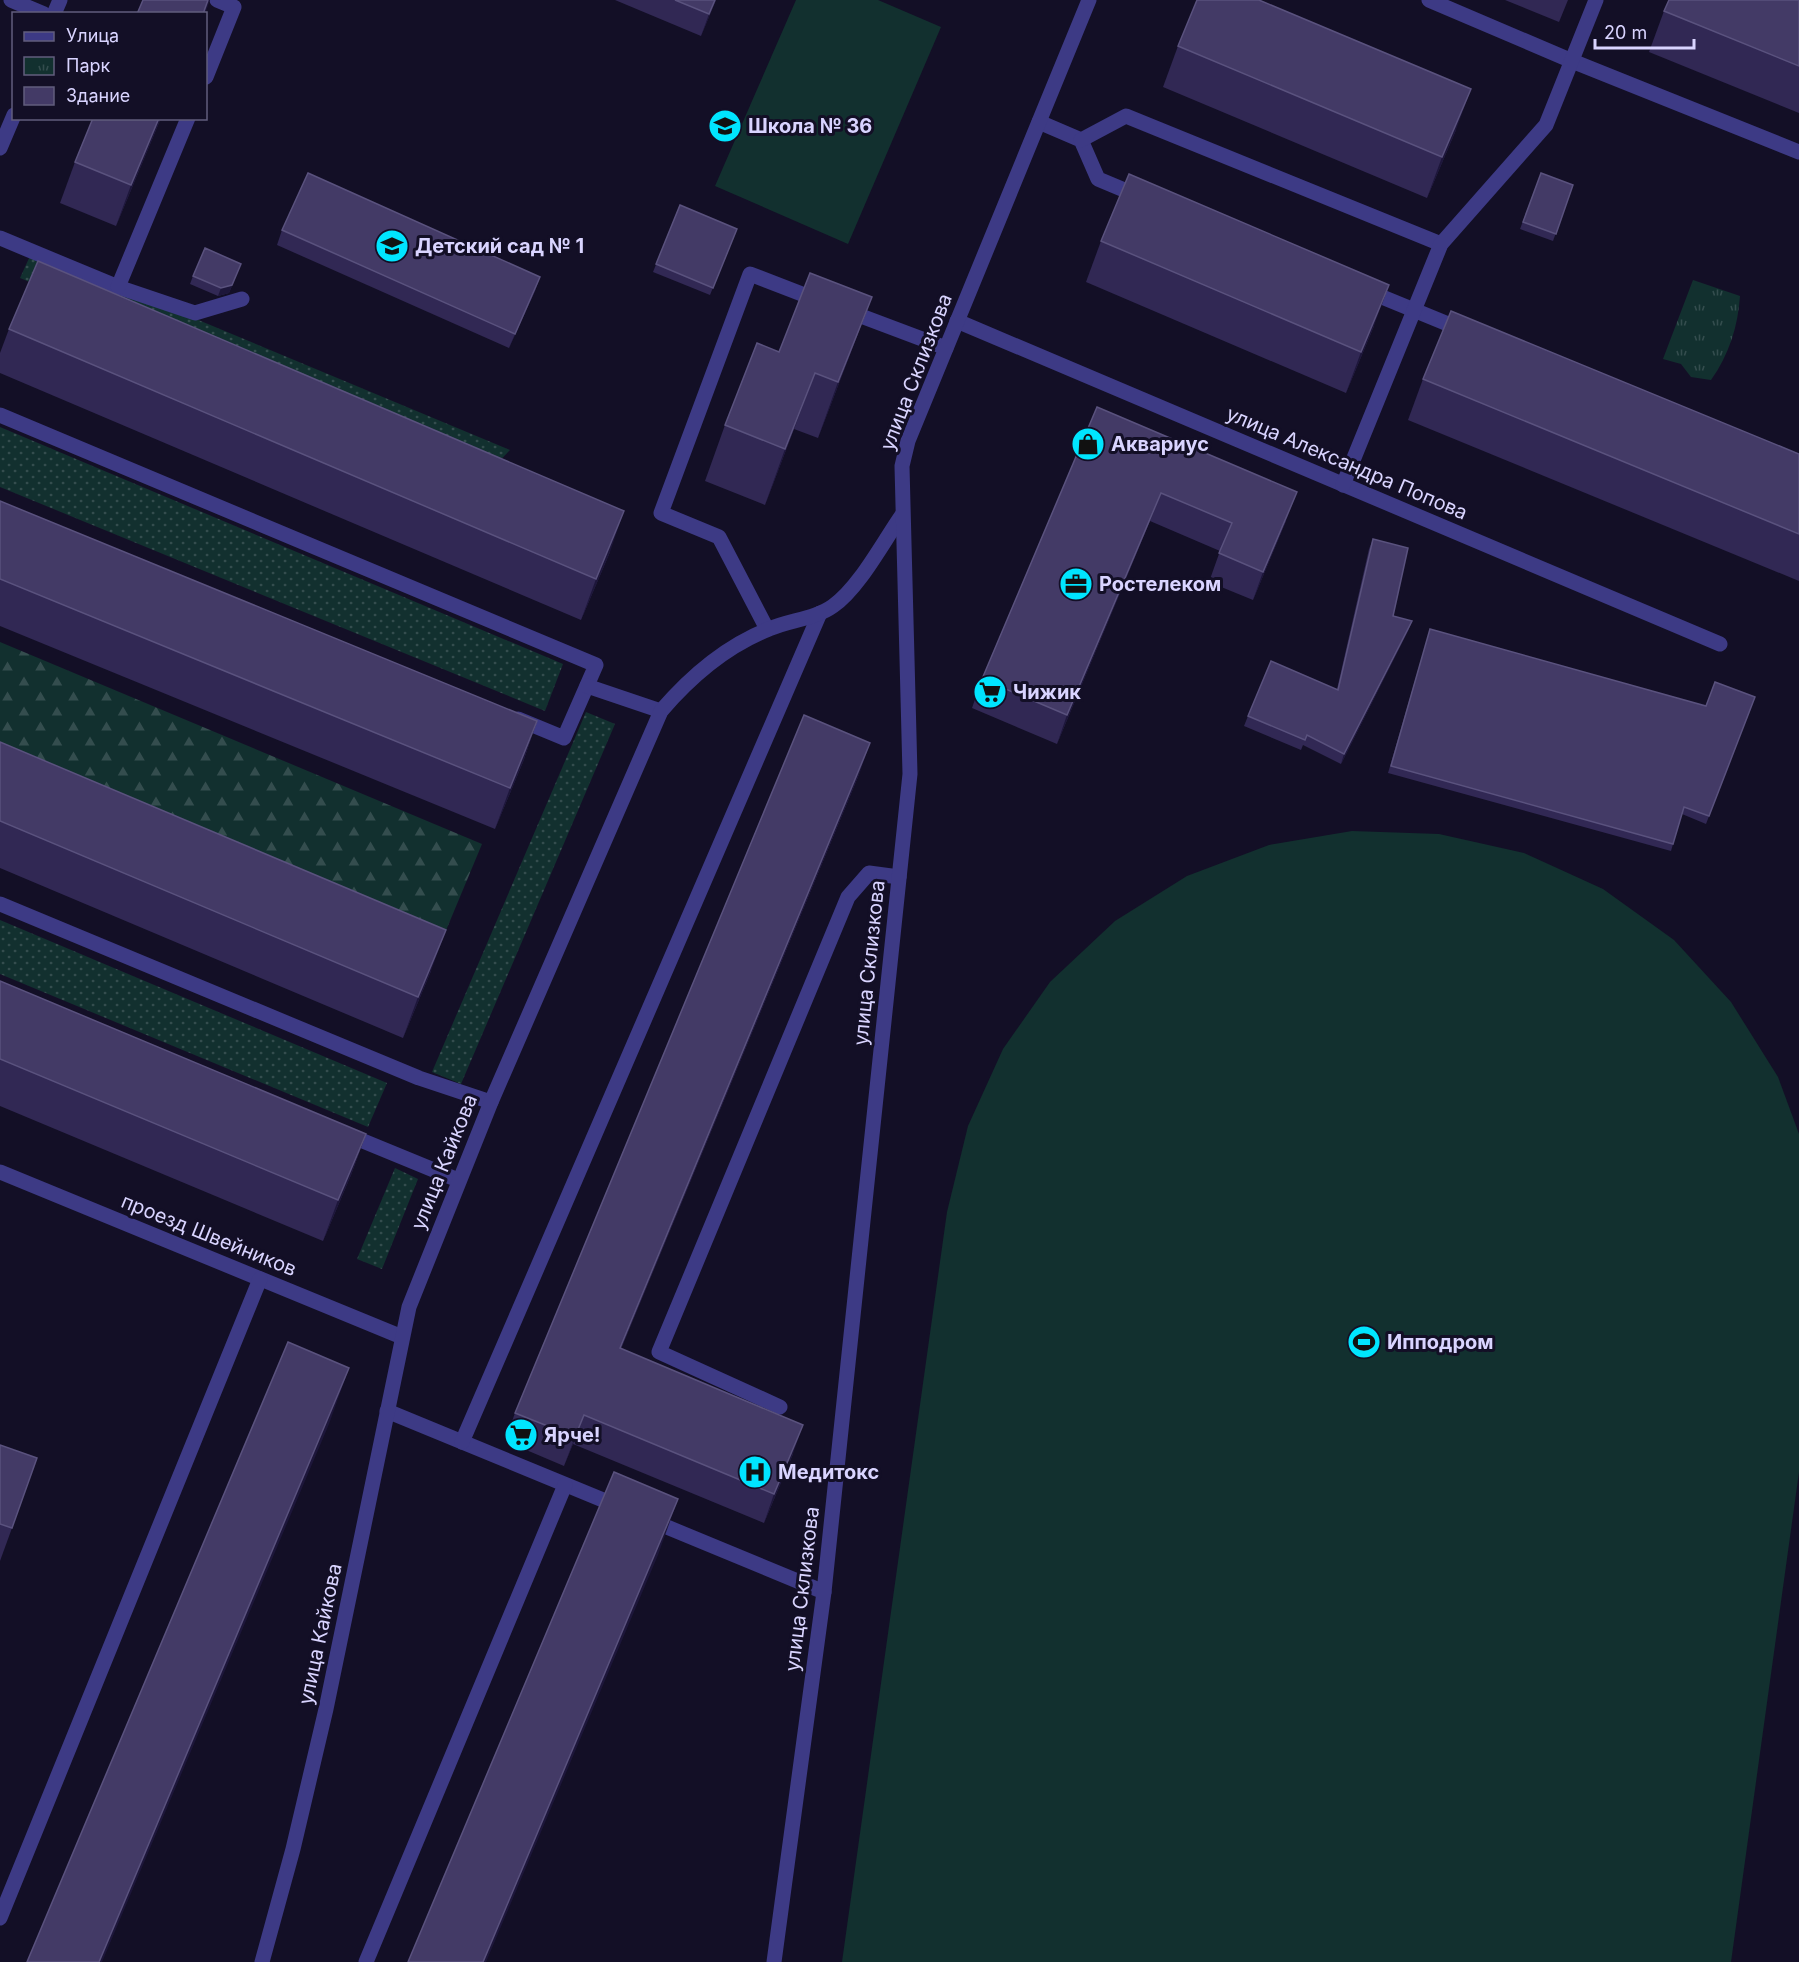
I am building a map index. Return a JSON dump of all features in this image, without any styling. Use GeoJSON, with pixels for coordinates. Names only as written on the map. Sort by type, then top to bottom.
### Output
{"type":"FeatureCollection","features":[{"type":"Feature","properties":{"kind":"street"},"geometry":{"type":"LineString","coordinates":[[11,0],[39,12]]}},
{"type":"Feature","properties":{"kind":"street"},"geometry":{"type":"LineString","coordinates":[[207,74],[234,7],[217,0]]}},
{"type":"Feature","properties":{"kind":"street","name":"улица Склизкова"},"geometry":{"type":"LineString","coordinates":[[774,1962],[824,1592],[910,774],[901,479],[906,447],[1089,0]]}},
{"type":"Feature","properties":{"kind":"street"},"geometry":{"type":"LineString","coordinates":[[1429,0],[1572,61],[1799,152]]}},
{"type":"Feature","properties":{"kind":"street"},"geometry":{"type":"LineString","coordinates":[[1343,485],[1441,244],[1546,125],[1596,0]]}},
{"type":"Feature","properties":{"kind":"street"},"geometry":{"type":"LineString","coordinates":[[1081,140],[1126,116],[1441,244]]}},
{"type":"Feature","properties":{"kind":"street"},"geometry":{"type":"LineString","coordinates":[[0,148],[12,120]]}},
{"type":"Feature","properties":{"kind":"street"},"geometry":{"type":"LineString","coordinates":[[118,287],[187,120]]}},
{"type":"Feature","properties":{"kind":"street"},"geometry":{"type":"LineString","coordinates":[[1039,122],[1081,140],[1098,179],[1152,202]]}},
{"type":"Feature","properties":{"kind":"street"},"geometry":{"type":"LineString","coordinates":[[0,238],[118,287],[195,313],[242,299]]}},
{"type":"Feature","properties":{"kind":"street"},"geometry":{"type":"LineString","coordinates":[[767,629],[720,537],[661,513],[750,274],[946,348]]}},
{"type":"Feature","properties":{"kind":"street"},"geometry":{"type":"LineString","coordinates":[[1349,283],[1480,337]]}},
{"type":"Feature","properties":{"kind":"street","name":"улица Александра Попова"},"geometry":{"type":"LineString","coordinates":[[957,321],[1720,644]]}},
{"type":"Feature","properties":{"kind":"street"},"geometry":{"type":"LineString","coordinates":[[0,416],[596,665],[564,738],[509,716]]}},
{"type":"Feature","properties":{"kind":"street","name":"улица Кайкова"},"geometry":{"type":"LineString","coordinates":[[262,1962],[293,1849],[326,1708],[409,1307],[490,1102],[662,711],[676,693],[709,663],[747,638],[832,607],[851,590],[902,515]]}},
{"type":"Feature","properties":{"kind":"street"},"geometry":{"type":"LineString","coordinates":[[462,1442],[820,612]]}},
{"type":"Feature","properties":{"kind":"street"},"geometry":{"type":"LineString","coordinates":[[587,686],[662,711]]}},
{"type":"Feature","properties":{"kind":"street"},"geometry":{"type":"LineString","coordinates":[[780,1407],[659,1352],[848,897],[869,873],[899,877]]}},
{"type":"Feature","properties":{"kind":"street"},"geometry":{"type":"LineString","coordinates":[[0,904],[419,1078],[490,1102]]}},
{"type":"Feature","properties":{"kind":"street"},"geometry":{"type":"LineString","coordinates":[[334,1129],[458,1180]]}},
{"type":"Feature","properties":{"kind":"street","name":"проезд Швейников"},"geometry":{"type":"LineString","coordinates":[[0,1172],[402,1337]]}},
{"type":"Feature","properties":{"kind":"street"},"geometry":{"type":"LineString","coordinates":[[0,1918],[260,1279]]}},
{"type":"Feature","properties":{"kind":"street"},"geometry":{"type":"LineString","coordinates":[[387,1411],[824,1592]]}},
{"type":"Feature","properties":{"kind":"street"},"geometry":{"type":"LineString","coordinates":[[366,1962],[565,1485]]}},
{"type":"Feature","properties":{"kind":"green space"},"geometry":{"type":"Polygon","coordinates":[[[796,0],[878,0],[941,27],[848,244],[715,186],[796,0]]]}},
{"type":"Feature","properties":{"kind":"green space"},"geometry":{"type":"Polygon","coordinates":[[[30,256],[131,292],[510,450],[489,472],[20,278],[30,256]]]}},
{"type":"Feature","properties":{"kind":"green space"},"geometry":{"type":"Polygon","coordinates":[[[1693,280],[1740,296],[1732,340],[1711,380],[1691,377],[1681,364],[1663,359],[1693,280]]]}},
{"type":"Feature","properties":{"kind":"green space"},"geometry":{"type":"Polygon","coordinates":[[[0,427],[563,664],[545,711],[0,487],[0,427]]]}},
{"type":"Feature","properties":{"kind":"green space"},"geometry":{"type":"Polygon","coordinates":[[[0,642],[482,844],[442,940],[0,752],[0,642]]]}},
{"type":"Feature","properties":{"kind":"green space"},"geometry":{"type":"Polygon","coordinates":[[[586,712],[615,724],[461,1084],[432,1072],[586,712]]]}},
{"type":"Feature","properties":{"kind":"green space","name":"Ипподром"},"geometry":{"type":"Polygon","coordinates":[[[1352,831],[1439,834],[1524,853],[1603,889],[1674,940],[1731,1002],[1778,1077],[1799,1134],[1799,1472],[1731,1962],[842,1962],[947,1212],[968,1126],[1003,1049],[1050,982],[1115,921],[1187,876],[1269,845],[1352,831]]]}},
{"type":"Feature","properties":{"kind":"green space"},"geometry":{"type":"Polygon","coordinates":[[[0,920],[387,1083],[368,1127],[0,974],[0,920]]]}},
{"type":"Feature","properties":{"kind":"green space"},"geometry":{"type":"Polygon","coordinates":[[[395,1168],[418,1179],[382,1269],[357,1259],[395,1168]]]}},
{"type":"Feature","properties":{"kind":"building"},"geometry":{"type":"Polygon","coordinates":[[[143,0],[208,0],[204,12],[138,12],[143,0]]]}},
{"type":"Feature","properties":{"kind":"building"},"geometry":{"type":"Polygon","coordinates":[[[675,0],[715,0],[709,14],[675,0]]]}},
{"type":"Feature","properties":{"kind":"building"},"geometry":{"type":"Polygon","coordinates":[[[1197,0],[1259,0],[1471,89],[1442,157],[1178,46],[1197,0]]]}},
{"type":"Feature","properties":{"kind":"building"},"geometry":{"type":"Polygon","coordinates":[[[1669,0],[1799,0],[1799,66],[1664,11],[1669,0]]]}},
{"type":"Feature","properties":{"kind":"building"},"geometry":{"type":"Polygon","coordinates":[[[92,120],[158,120],[131,185],[75,162],[92,120]]]}},
{"type":"Feature","properties":{"kind":"building"},"geometry":{"type":"Polygon","coordinates":[[[308,173],[540,277],[515,334],[282,230],[308,173]]]}},
{"type":"Feature","properties":{"kind":"building"},"geometry":{"type":"Polygon","coordinates":[[[1541,173],[1573,185],[1556,234],[1523,222],[1541,173]]]}},
{"type":"Feature","properties":{"kind":"building"},"geometry":{"type":"Polygon","coordinates":[[[1129,174],[1389,285],[1361,352],[1101,241],[1129,174]]]}},
{"type":"Feature","properties":{"kind":"building"},"geometry":{"type":"Polygon","coordinates":[[[680,205],[737,229],[713,288],[656,264],[680,205]]]}},
{"type":"Feature","properties":{"kind":"building"},"geometry":{"type":"Polygon","coordinates":[[[205,248],[241,264],[232,285],[221,288],[193,276],[205,248]]]}},
{"type":"Feature","properties":{"kind":"building"},"geometry":{"type":"Polygon","coordinates":[[[38,261],[624,511],[596,579],[9,329],[38,261]]]}},
{"type":"Feature","properties":{"kind":"building"},"geometry":{"type":"Polygon","coordinates":[[[810,273],[872,297],[838,382],[815,373],[785,449],[725,425],[757,343],[779,352],[810,273]]]}},
{"type":"Feature","properties":{"kind":"building"},"geometry":{"type":"Polygon","coordinates":[[[1451,311],[1799,454],[1799,534],[1423,379],[1451,311]]]}},
{"type":"Feature","properties":{"kind":"building"},"geometry":{"type":"Polygon","coordinates":[[[1097,407],[1297,492],[1263,572],[1219,553],[1232,523],[1161,493],[1067,715],[982,679],[1097,407]]]}},
{"type":"Feature","properties":{"kind":"building"},"geometry":{"type":"Polygon","coordinates":[[[0,501],[537,721],[510,788],[0,579],[0,501]]]}},
{"type":"Feature","properties":{"kind":"building"},"geometry":{"type":"Polygon","coordinates":[[[1373,539],[1408,548],[1393,616],[1412,621],[1344,754],[1307,735],[1305,740],[1248,716],[1271,661],[1338,690],[1373,539]]]}},
{"type":"Feature","properties":{"kind":"building"},"geometry":{"type":"Polygon","coordinates":[[[1430,629],[1706,706],[1715,682],[1755,697],[1709,816],[1684,807],[1673,844],[1391,766],[1430,629]]]}},
{"type":"Feature","properties":{"kind":"building"},"geometry":{"type":"Polygon","coordinates":[[[804,715],[870,743],[620,1348],[803,1425],[774,1494],[584,1415],[575,1437],[515,1413],[804,715]]]}},
{"type":"Feature","properties":{"kind":"building"},"geometry":{"type":"Polygon","coordinates":[[[0,742],[446,930],[418,997],[0,821],[0,742]]]}},
{"type":"Feature","properties":{"kind":"building"},"geometry":{"type":"Polygon","coordinates":[[[0,981],[366,1134],[338,1200],[0,1059],[0,981]]]}},
{"type":"Feature","properties":{"kind":"building"},"geometry":{"type":"Polygon","coordinates":[[[288,1342],[349,1368],[99,1962],[27,1962],[288,1342]]]}},
{"type":"Feature","properties":{"kind":"building"},"geometry":{"type":"Polygon","coordinates":[[[0,1445],[37,1458],[12,1528],[0,1524],[0,1445]]]}},
{"type":"Feature","properties":{"kind":"building"},"geometry":{"type":"Polygon","coordinates":[[[614,1472],[678,1499],[483,1962],[408,1962],[614,1472]]]}},
{"type":"Feature","properties":{"kind":"place","name":"Школа № 36"},"geometry":{"type":"Point","coordinates":[725,126]}},
{"type":"Feature","properties":{"kind":"place","name":"Детский сад № 1"},"geometry":{"type":"Point","coordinates":[392,246]}},
{"type":"Feature","properties":{"kind":"place","name":"Аквариус"},"geometry":{"type":"Point","coordinates":[1088,444]}},
{"type":"Feature","properties":{"kind":"place","name":"Ростелеком"},"geometry":{"type":"Point","coordinates":[1076,584]}},
{"type":"Feature","properties":{"kind":"place","name":"Чижик"},"geometry":{"type":"Point","coordinates":[990,692]}},
{"type":"Feature","properties":{"kind":"place","name":"Ипподром"},"geometry":{"type":"Point","coordinates":[1364,1342]}},
{"type":"Feature","properties":{"kind":"place","name":"Ярче!"},"geometry":{"type":"Point","coordinates":[521,1435]}},
{"type":"Feature","properties":{"kind":"place","name":"Медитокс"},"geometry":{"type":"Point","coordinates":[755,1472]}}]}
